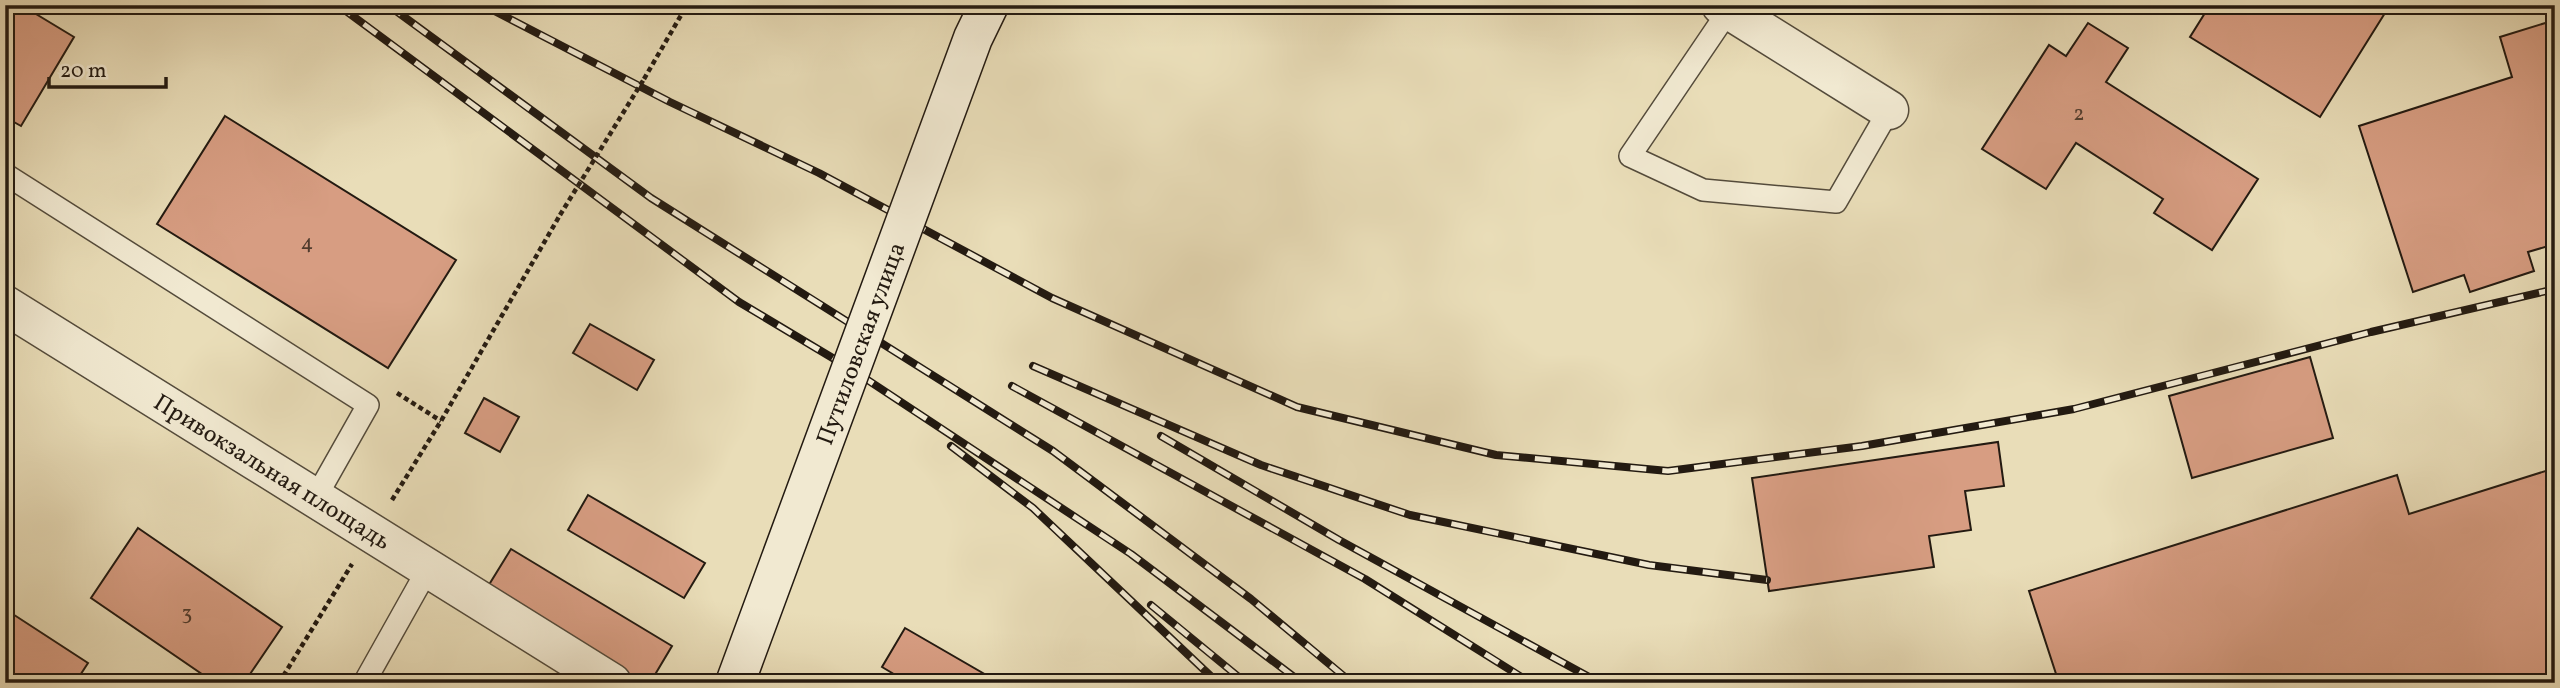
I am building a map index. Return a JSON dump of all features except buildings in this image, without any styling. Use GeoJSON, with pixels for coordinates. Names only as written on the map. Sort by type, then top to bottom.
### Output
{"type":"FeatureCollection","features":[{"type":"Feature","properties":{"kind":"street","name":"Путиловская улица"},"geometry":{"type":"LineString","coordinates":[[735,683],[973,38],[989,5]]}},
{"type":"Feature","properties":{"kind":"street"},"geometry":{"type":"LineString","coordinates":[[1725,8],[1889,110]]}},
{"type":"Feature","properties":{"kind":"street","name":"Привокзальная площадь"},"geometry":{"type":"LineString","coordinates":[[5,305],[612,683]]}},
{"type":"Feature","properties":{"kind":"lane"},"geometry":{"type":"LineString","coordinates":[[1725,8],[1630,156],[1703,190],[1836,202],[1889,110]]}},
{"type":"Feature","properties":{"kind":"lane"},"geometry":{"type":"LineString","coordinates":[[5,174],[368,405],[316,497]]}},
{"type":"Feature","properties":{"kind":"lane"},"geometry":{"type":"LineString","coordinates":[[364,683],[429,567]]}},
{"type":"Feature","properties":{"kind":"path"},"geometry":{"type":"LineString","coordinates":[[279,683],[441,421],[560,215],[687,5]]}},
{"type":"Feature","properties":{"kind":"railway"},"geometry":{"type":"LineString","coordinates":[[338,5],[739,302],[851,369],[1131,554],[1302,683]]}},
{"type":"Feature","properties":{"kind":"railway"},"geometry":{"type":"LineString","coordinates":[[388,5],[651,198],[1053,451],[1251,599],[1352,683]]}},
{"type":"Feature","properties":{"kind":"railway"},"geometry":{"type":"LineString","coordinates":[[483,5],[670,102],[819,173],[1052,298],[1297,407],[1496,455],[1668,471],[1862,446],[2074,409],[2371,332],[2555,289]]}},
{"type":"Feature","properties":{"kind":"railway"},"geometry":{"type":"LineString","coordinates":[[1033,366],[1261,465],[1410,515],[1649,565],[1767,580]]}},
{"type":"Feature","properties":{"kind":"railway"},"geometry":{"type":"LineString","coordinates":[[1012,386],[1365,579],[1531,683]]}},
{"type":"Feature","properties":{"kind":"railway"},"geometry":{"type":"LineString","coordinates":[[1161,436],[1339,540],[1600,683]]}},
{"type":"Feature","properties":{"kind":"railway"},"geometry":{"type":"LineString","coordinates":[[951,446],[1033,508],[1218,683]]}},
{"type":"Feature","properties":{"kind":"railway"},"geometry":{"type":"LineString","coordinates":[[1151,605],[1246,683]]}}]}
